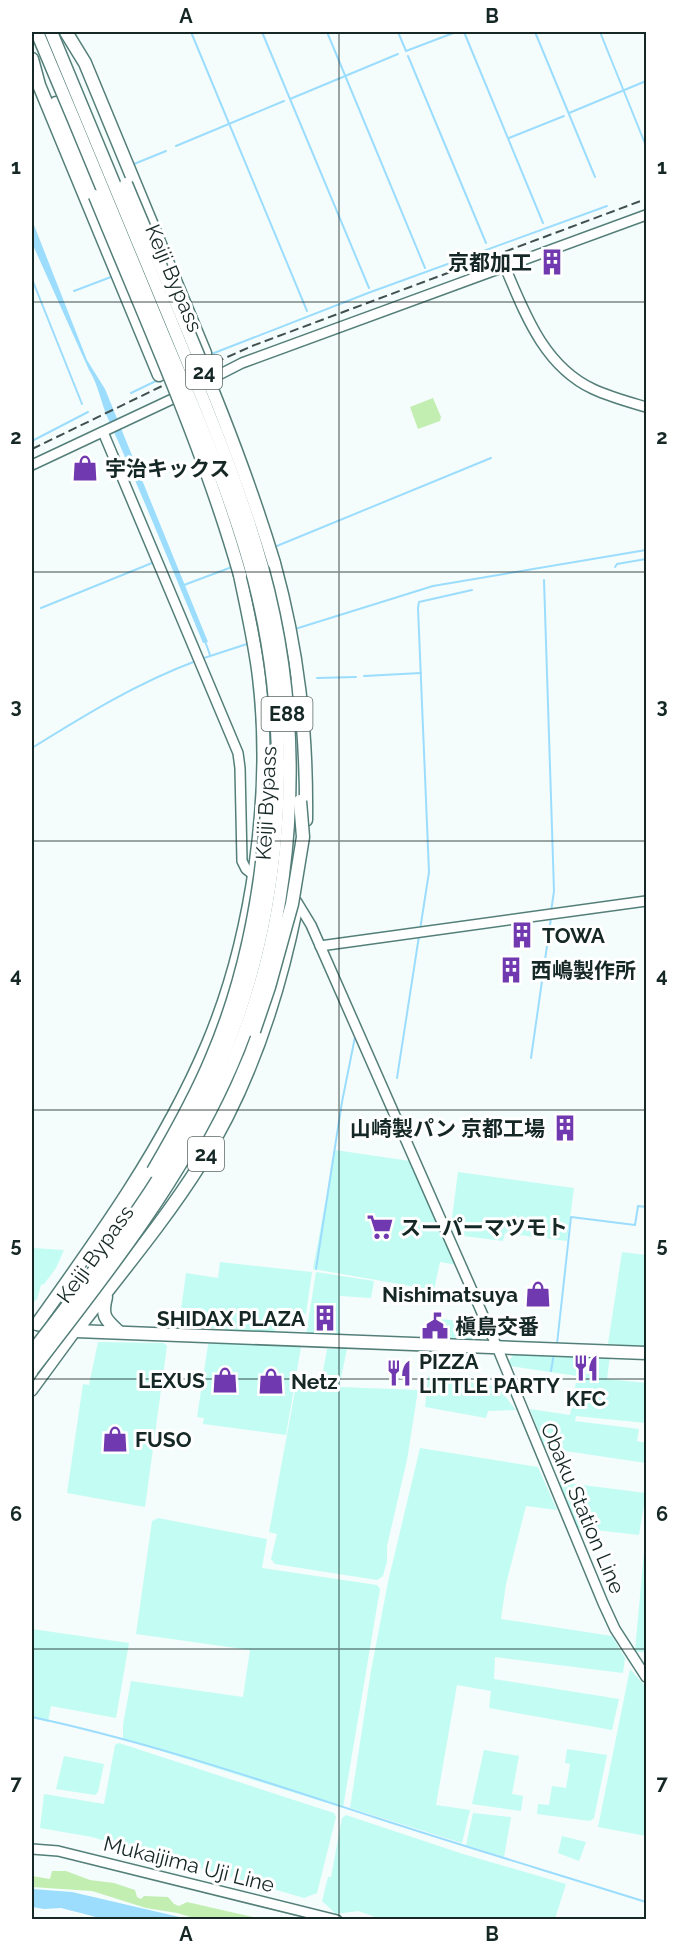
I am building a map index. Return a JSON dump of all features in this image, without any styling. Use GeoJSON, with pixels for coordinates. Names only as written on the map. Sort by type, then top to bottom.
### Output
{"type":"FeatureCollection","features":[{"type":"Feature","properties":{"kind":"highway","name":"Keiji Bypass"},"geometry":{"type":"LineString","coordinates":[[32,1352],[120,1236],[174,1153],[214,1077],[235,1026],[250,979],[272,865],[278,753],[271,663],[258,596],[231,505],[37,32]]}},
{"type":"Feature","properties":{"kind":"highway","name":"Keiji Bypass"},"geometry":{"type":"LineString","coordinates":[[32,1370],[128,1243],[182,1162],[226,1078],[252,1011],[265,967],[275,920],[288,815],[289,773],[288,720],[278,640],[257,549],[213,424],[51,32]]}},
{"type":"Feature","properties":{"kind":"highway"},"geometry":{"type":"LineString","coordinates":[[65,32],[85,63],[205,353]]}},
{"type":"Feature","properties":{"kind":"highway","name":"24"},"geometry":{"type":"LineString","coordinates":[[65,32],[229,434],[262,522],[291,630],[302,703],[306,777],[306,826],[297,902],[273,1001],[251,1063],[217,1136],[182,1192],[76,1331]]}},
{"type":"Feature","properties":{"kind":"highway","name":"24"},"geometry":{"type":"LineString","coordinates":[[32,49],[95,196],[198,449],[229,537],[240,575],[255,654],[261,704],[263,756],[253,876],[237,957],[207,1046],[158,1143],[105,1228],[34,1328]]}},
{"type":"Feature","properties":{"kind":"highway"},"geometry":{"type":"LineString","coordinates":[[32,59],[39,85],[159,375]]}},
{"type":"Feature","properties":{"kind":"highway"},"geometry":{"type":"LineString","coordinates":[[105,1228],[130,1202],[153,1171],[206,1071],[221,1035],[243,962],[257,894],[266,822],[268,717],[265,664],[248,558]]}},
{"type":"Feature","properties":{"kind":"highway"},"geometry":{"type":"LineString","coordinates":[[182,1192],[254,1031],[292,904],[303,837],[296,722],[278,640]]}},
{"type":"Feature","properties":{"kind":"highway"},"geometry":{"type":"LineString","coordinates":[[107,1293],[103,1309],[104,1316],[119,1332]]}},
{"type":"Feature","properties":{"kind":"highway","name":"24"},"geometry":{"type":"LineString","coordinates":[[34,1328],[646,1353]]}},
{"type":"Feature","properties":{"kind":"street"},"geometry":{"type":"LineString","coordinates":[[32,465],[242,363],[646,215]]}},
{"type":"Feature","properties":{"kind":"street"},"geometry":{"type":"LineString","coordinates":[[505,267],[533,331],[545,350],[560,366],[596,391],[646,407]]}},
{"type":"Feature","properties":{"kind":"street"},"geometry":{"type":"LineString","coordinates":[[103,432],[238,753],[243,861],[246,869],[253,876],[297,902]]}},
{"type":"Feature","properties":{"kind":"street"},"geometry":{"type":"LineString","coordinates":[[320,946],[646,901]]}},
{"type":"Feature","properties":{"kind":"street","name":"Obaku Station Line"},"geometry":{"type":"LineString","coordinates":[[297,902],[311,925],[357,1026],[497,1347],[603,1603],[615,1629],[646,1677]]}},
{"type":"Feature","properties":{"kind":"street"},"geometry":{"type":"LineString","coordinates":[[32,1391],[76,1331]]}},
{"type":"Feature","properties":{"kind":"street","name":"Mukaijima Uji Line"},"geometry":{"type":"LineString","coordinates":[[32,1849],[58,1851],[337,1920]]}},
{"type":"Feature","properties":{"kind":"shaded area"},"geometry":{"type":"Polygon","coordinates":[[[335,1150],[410,1161],[457,1265],[440,1262],[434,1290],[313,1269],[335,1150]]]}},
{"type":"Feature","properties":{"kind":"shaded area"},"geometry":{"type":"Polygon","coordinates":[[[458,1172],[574,1188],[567,1241],[505,1233],[503,1241],[456,1235],[451,1225],[458,1172]]]}},
{"type":"Feature","properties":{"kind":"shaded area"},"geometry":{"type":"Polygon","coordinates":[[[34,1248],[64,1250],[56,1268],[41,1285],[37,1299],[32,1303],[32,1256],[34,1248]]]}},
{"type":"Feature","properties":{"kind":"shaded area"},"geometry":{"type":"Polygon","coordinates":[[[622,1252],[646,1255],[646,1346],[608,1344],[622,1252]]]}},
{"type":"Feature","properties":{"kind":"shaded area"},"geometry":{"type":"Polygon","coordinates":[[[220,1262],[312,1272],[306,1314],[279,1309],[274,1334],[179,1325],[186,1273],[218,1278],[220,1262]]]}},
{"type":"Feature","properties":{"kind":"shaded area"},"geometry":{"type":"Polygon","coordinates":[[[316,1272],[374,1281],[371,1298],[340,1296],[340,1336],[306,1335],[316,1272]]]}},
{"type":"Feature","properties":{"kind":"shaded area"},"geometry":{"type":"Polygon","coordinates":[[[442,1319],[480,1324],[484,1336],[477,1341],[439,1340],[442,1319]]]}},
{"type":"Feature","properties":{"kind":"shaded area","name":"FUSO"},"geometry":{"type":"Polygon","coordinates":[[[98,1342],[164,1343],[167,1346],[145,1507],[67,1493],[83,1384],[89,1385],[98,1342]]]}},
{"type":"Feature","properties":{"kind":"shaded area"},"geometry":{"type":"Polygon","coordinates":[[[210,1343],[301,1347],[286,1435],[203,1424],[204,1418],[197,1417],[210,1343]]]}},
{"type":"Feature","properties":{"kind":"shaded area"},"geometry":{"type":"Polygon","coordinates":[[[327,1349],[347,1349],[339,1387],[418,1390],[407,1460],[387,1546],[387,1561],[383,1576],[377,1580],[275,1564],[271,1559],[277,1534],[269,1532],[298,1375],[322,1377],[327,1349]]]}},
{"type":"Feature","properties":{"kind":"shaded area"},"geometry":{"type":"Polygon","coordinates":[[[514,1354],[610,1356],[607,1379],[646,1383],[646,1423],[576,1416],[575,1421],[639,1429],[637,1441],[646,1443],[646,1463],[545,1448],[530,1409],[570,1415],[577,1376],[510,1366],[508,1362],[514,1354]]]}},
{"type":"Feature","properties":{"kind":"shaded area"},"geometry":{"type":"Polygon","coordinates":[[[428,1377],[497,1386],[516,1410],[488,1411],[486,1418],[425,1407],[428,1377]]]}},
{"type":"Feature","properties":{"kind":"shaded area"},"geometry":{"type":"Polygon","coordinates":[[[420,1448],[538,1467],[557,1510],[526,1506],[506,1584],[501,1619],[612,1636],[625,1658],[623,1673],[495,1657],[494,1679],[619,1699],[612,1730],[489,1708],[491,1691],[457,1685],[436,1805],[470,1810],[462,1843],[350,1808],[371,1671],[388,1582],[420,1448]]]}},
{"type":"Feature","properties":{"kind":"shaded area"},"geometry":{"type":"Polygon","coordinates":[[[559,1482],[646,1493],[639,1535],[578,1528],[559,1482]]]}},
{"type":"Feature","properties":{"kind":"shaded area"},"geometry":{"type":"Polygon","coordinates":[[[158,1518],[267,1539],[262,1568],[377,1585],[380,1589],[343,1808],[123,1739],[123,1725],[131,1681],[243,1697],[250,1650],[136,1634],[152,1521],[158,1518]]]}},
{"type":"Feature","properties":{"kind":"shaded area"},"geometry":{"type":"Polygon","coordinates":[[[646,1530],[646,1653],[635,1651],[646,1530]]]}},
{"type":"Feature","properties":{"kind":"shaded area"},"geometry":{"type":"Polygon","coordinates":[[[32,1629],[129,1643],[116,1718],[51,1706],[48,1722],[32,1718],[32,1629]]]}},
{"type":"Feature","properties":{"kind":"shaded area"},"geometry":{"type":"Polygon","coordinates":[[[630,1669],[646,1687],[646,1836],[598,1827],[630,1669]]]}},
{"type":"Feature","properties":{"kind":"shaded area"},"geometry":{"type":"Polygon","coordinates":[[[119,1743],[334,1813],[336,1817],[317,1893],[304,1898],[92,1837],[40,1828],[44,1794],[104,1804],[115,1745],[119,1743]]]}},
{"type":"Feature","properties":{"kind":"shaded area"},"geometry":{"type":"Polygon","coordinates":[[[567,1749],[607,1755],[594,1818],[590,1821],[537,1814],[538,1804],[549,1805],[552,1786],[566,1788],[570,1764],[565,1763],[567,1749]]]}},
{"type":"Feature","properties":{"kind":"shaded area"},"geometry":{"type":"Polygon","coordinates":[[[484,1750],[519,1756],[512,1794],[523,1796],[521,1811],[472,1804],[484,1750]]]}},
{"type":"Feature","properties":{"kind":"shaded area"},"geometry":{"type":"Polygon","coordinates":[[[64,1756],[104,1764],[98,1792],[95,1795],[56,1789],[64,1756]]]}},
{"type":"Feature","properties":{"kind":"shaded area"},"geometry":{"type":"Polygon","coordinates":[[[473,1813],[511,1817],[504,1857],[466,1845],[473,1813]]]}},
{"type":"Feature","properties":{"kind":"shaded area"},"geometry":{"type":"Polygon","coordinates":[[[346,1815],[463,1854],[566,1884],[555,1919],[384,1920],[358,1911],[336,1914],[322,1901],[328,1877],[331,1877],[342,1818],[346,1815]]]}},
{"type":"Feature","properties":{"kind":"shaded area"},"geometry":{"type":"Polygon","coordinates":[[[562,1836],[586,1842],[579,1861],[558,1853],[562,1836]]]}},
{"type":"Feature","properties":{"kind":"green space"},"geometry":{"type":"Polygon","coordinates":[[[433,398],[441,417],[440,421],[418,429],[410,407],[433,398]]]}},
{"type":"Feature","properties":{"kind":"green space"},"geometry":{"type":"Polygon","coordinates":[[[52,1871],[66,1871],[90,1880],[114,1883],[135,1890],[137,1897],[141,1899],[144,1896],[168,1897],[179,1906],[187,1902],[262,1919],[197,1919],[146,1908],[92,1891],[32,1887],[32,1876],[50,1879],[52,1871]]]}},
{"type":"Feature","properties":{"kind":"water"},"geometry":{"type":"Polygon","coordinates":[[[32,220],[87,360],[105,389],[208,642],[203,643],[106,415],[95,382],[32,243],[32,220]]]}},
{"type":"Feature","properties":{"kind":"water"},"geometry":{"type":"Polygon","coordinates":[[[32,1889],[72,1892],[188,1919],[104,1919],[61,1908],[32,1907],[32,1889]]]}},
{"type":"Feature","properties":{"kind":"waterway"},"geometry":{"type":"LineString","coordinates":[[191,32],[307,311]]}},
{"type":"Feature","properties":{"kind":"waterway"},"geometry":{"type":"LineString","coordinates":[[262,32],[369,288]]}},
{"type":"Feature","properties":{"kind":"waterway"},"geometry":{"type":"LineString","coordinates":[[327,32],[425,268]]}},
{"type":"Feature","properties":{"kind":"waterway"},"geometry":{"type":"LineString","coordinates":[[398,32],[406,51]]}},
{"type":"Feature","properties":{"kind":"waterway"},"geometry":{"type":"LineString","coordinates":[[406,51],[456,32]]}},
{"type":"Feature","properties":{"kind":"waterway"},"geometry":{"type":"LineString","coordinates":[[464,32],[543,223]]}},
{"type":"Feature","properties":{"kind":"waterway"},"geometry":{"type":"LineString","coordinates":[[535,32],[595,177]]}},
{"type":"Feature","properties":{"kind":"waterway"},"geometry":{"type":"LineString","coordinates":[[600,32],[646,146]]}},
{"type":"Feature","properties":{"kind":"waterway"},"geometry":{"type":"LineString","coordinates":[[290,99],[398,54]]}},
{"type":"Feature","properties":{"kind":"waterway"},"geometry":{"type":"LineString","coordinates":[[408,56],[486,243]]}},
{"type":"Feature","properties":{"kind":"waterway"},"geometry":{"type":"LineString","coordinates":[[569,113],[646,81]]}},
{"type":"Feature","properties":{"kind":"waterway"},"geometry":{"type":"LineString","coordinates":[[176,146],[284,101]]}},
{"type":"Feature","properties":{"kind":"waterway"},"geometry":{"type":"LineString","coordinates":[[509,138],[564,116]]}},
{"type":"Feature","properties":{"kind":"waterway"},"geometry":{"type":"LineString","coordinates":[[134,164],[166,151]]}},
{"type":"Feature","properties":{"kind":"waterway"},"geometry":{"type":"LineString","coordinates":[[209,355],[368,293],[607,206]]}},
{"type":"Feature","properties":{"kind":"waterway"},"geometry":{"type":"LineString","coordinates":[[74,291],[111,277]]}},
{"type":"Feature","properties":{"kind":"waterway"},"geometry":{"type":"LineString","coordinates":[[32,279],[82,404]]}},
{"type":"Feature","properties":{"kind":"waterway"},"geometry":{"type":"LineString","coordinates":[[131,393],[158,380]]}},
{"type":"Feature","properties":{"kind":"waterway"},"geometry":{"type":"LineString","coordinates":[[32,441],[88,412]]}},
{"type":"Feature","properties":{"kind":"waterway"},"geometry":{"type":"LineString","coordinates":[[272,548],[491,458]]}},
{"type":"Feature","properties":{"kind":"waterway"},"geometry":{"type":"LineString","coordinates":[[295,629],[433,586],[646,550]]}},
{"type":"Feature","properties":{"kind":"waterway"},"geometry":{"type":"LineString","coordinates":[[615,567],[617,564],[646,559]]}},
{"type":"Feature","properties":{"kind":"waterway"},"geometry":{"type":"LineString","coordinates":[[41,608],[152,563]]}},
{"type":"Feature","properties":{"kind":"waterway"},"geometry":{"type":"LineString","coordinates":[[184,585],[232,567]]}},
{"type":"Feature","properties":{"kind":"waterway"},"geometry":{"type":"LineString","coordinates":[[544,580],[554,891],[551,912]]}},
{"type":"Feature","properties":{"kind":"waterway"},"geometry":{"type":"LineString","coordinates":[[420,930],[429,872],[418,608],[419,602],[472,590]]}},
{"type":"Feature","properties":{"kind":"waterway"},"geometry":{"type":"LineString","coordinates":[[205,641],[210,655]]}},
{"type":"Feature","properties":{"kind":"waterway"},"geometry":{"type":"LineString","coordinates":[[201,659],[250,643]]}},
{"type":"Feature","properties":{"kind":"waterway"},"geometry":{"type":"LineString","coordinates":[[32,748],[132,689],[196,661]]}},
{"type":"Feature","properties":{"kind":"waterway"},"geometry":{"type":"LineString","coordinates":[[364,676],[421,673]]}},
{"type":"Feature","properties":{"kind":"waterway"},"geometry":{"type":"LineString","coordinates":[[317,678],[356,677]]}},
{"type":"Feature","properties":{"kind":"waterway"},"geometry":{"type":"LineString","coordinates":[[531,1058],[551,918]]}},
{"type":"Feature","properties":{"kind":"waterway"},"geometry":{"type":"LineString","coordinates":[[397,1078],[419,936]]}},
{"type":"Feature","properties":{"kind":"waterway"},"geometry":{"type":"LineString","coordinates":[[316,1269],[342,1102],[355,1037]]}},
{"type":"Feature","properties":{"kind":"waterway"},"geometry":{"type":"LineString","coordinates":[[557,1344],[571,1217],[635,1225],[638,1206],[646,1207]]}},
{"type":"Feature","properties":{"kind":"waterway"},"geometry":{"type":"LineString","coordinates":[[551,1371],[554,1353]]}},
{"type":"Feature","properties":{"kind":"waterway"},"geometry":{"type":"LineString","coordinates":[[32,1717],[119,1738],[206,1763],[646,1902]]}},
{"type":"Feature","properties":{"kind":"railway"},"geometry":{"type":"LineString","coordinates":[[32,449],[160,387],[252,346],[646,199]]}},
{"type":"Feature","properties":{"kind":"place","name":"京都加工"},"geometry":{"type":"Point","coordinates":[552,262]}},
{"type":"Feature","properties":{"kind":"place","name":"宇治キックス"},"geometry":{"type":"Point","coordinates":[85,468]}},
{"type":"Feature","properties":{"kind":"place","name":"TOWA"},"geometry":{"type":"Point","coordinates":[522,935]}},
{"type":"Feature","properties":{"kind":"place","name":"西嶋製作所"},"geometry":{"type":"Point","coordinates":[511,970]}},
{"type":"Feature","properties":{"kind":"place","name":"山崎製パン 京都工場"},"geometry":{"type":"Point","coordinates":[565,1128]}},
{"type":"Feature","properties":{"kind":"place","name":"スーパーマツモト"},"geometry":{"type":"Point","coordinates":[380,1227]}},
{"type":"Feature","properties":{"kind":"place","name":"Nishimatsuya"},"geometry":{"type":"Point","coordinates":[538,1294]}},
{"type":"Feature","properties":{"kind":"place","name":"SHIDAX PLAZA"},"geometry":{"type":"Point","coordinates":[325,1318]}},
{"type":"Feature","properties":{"kind":"place","name":"槇島交番"},"geometry":{"type":"Point","coordinates":[435,1326]}},
{"type":"Feature","properties":{"kind":"place","name":"KFC"},"geometry":{"type":"Point","coordinates":[586,1368]}},
{"type":"Feature","properties":{"kind":"place","name":"PIZZA LITTLE PARTY"},"geometry":{"type":"Point","coordinates":[399,1373]}},
{"type":"Feature","properties":{"kind":"place","name":"LEXUS"},"geometry":{"type":"Point","coordinates":[225,1380]}},
{"type":"Feature","properties":{"kind":"place","name":"Netz"},"geometry":{"type":"Point","coordinates":[271,1381]}},
{"type":"Feature","properties":{"kind":"place","name":"FUSO"},"geometry":{"type":"Point","coordinates":[115,1439]}}]}
